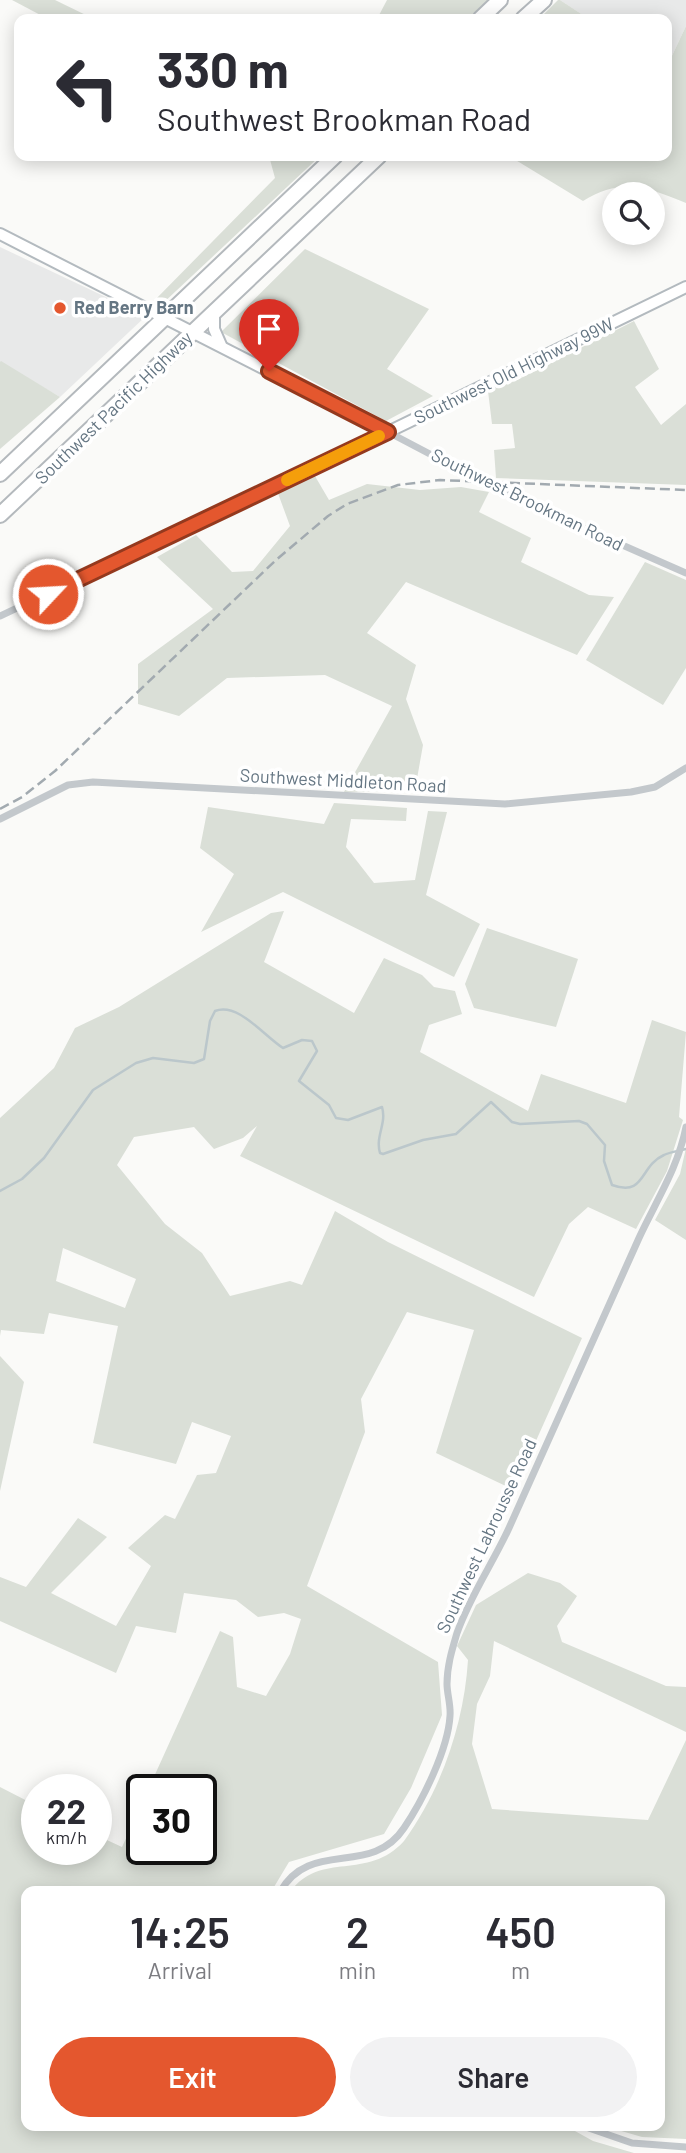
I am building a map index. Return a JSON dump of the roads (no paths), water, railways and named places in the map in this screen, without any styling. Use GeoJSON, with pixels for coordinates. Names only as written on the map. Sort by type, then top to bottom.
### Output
{"type":"FeatureCollection","features":[{"type":"Feature","properties":{"kind":"highway"},"geometry":{"type":"LineString","coordinates":[[485,14],[500,0]]}},
{"type":"Feature","properties":{"kind":"highway"},"geometry":{"type":"LineString","coordinates":[[529,14],[544,0]]}},
{"type":"Feature","properties":{"kind":"highway","name":"Southwest Pacific Highway"},"geometry":{"type":"LineString","coordinates":[[0,474],[330,161]]}},
{"type":"Feature","properties":{"kind":"highway","name":"Southwest Pacific Highway"},"geometry":{"type":"LineString","coordinates":[[0,515],[374,161]]}},
{"type":"Feature","properties":{"kind":"street","name":"Southwest Brookman Road"},"geometry":{"type":"LineString","coordinates":[[0,234],[505,493],[686,573]]}},
{"type":"Feature","properties":{"kind":"street","name":"Southwest Old Highway 99W"},"geometry":{"type":"LineString","coordinates":[[0,617],[686,287]]}},
{"type":"Feature","properties":{"kind":"street"},"geometry":{"type":"LineString","coordinates":[[214,313],[214,329],[221,345]]}},
{"type":"Feature","properties":{"kind":"street","name":"Southwest Middleton Road"},"geometry":{"type":"LineString","coordinates":[[0,820],[68,785],[93,782],[505,804],[632,792],[655,787],[686,768]]}},
{"type":"Feature","properties":{"kind":"street","name":"Southwest Labrousse Road"},"geometry":{"type":"LineString","coordinates":[[283,1886],[288,1878],[308,1864],[330,1858],[369,1856],[393,1842],[405,1827],[443,1751],[451,1715],[448,1665],[458,1629],[496,1556],[641,1234],[674,1169],[686,1127]]}},
{"type":"Feature","properties":{"kind":"street"},"geometry":{"type":"LineString","coordinates":[[597,2131],[632,2143],[686,2147]]}},
{"type":"Feature","properties":{"kind":"waterway"},"geometry":{"type":"LineString","coordinates":[[0,1191],[22,1179],[44,1158],[93,1090],[136,1063],[153,1058],[194,1063],[204,1059],[210,1021],[215,1011],[224,1009],[241,1015],[283,1048],[302,1040],[312,1041],[317,1051],[299,1081],[329,1105],[336,1118],[348,1120],[382,1107],[379,1147],[380,1153],[383,1154],[423,1140],[456,1134],[491,1102],[512,1122],[520,1124],[579,1121],[587,1124],[605,1145],[604,1161],[612,1185],[623,1188],[637,1184],[656,1160],[666,1154],[686,1149]]}},
{"type":"Feature","properties":{"kind":"railway"},"geometry":{"type":"LineString","coordinates":[[0,809],[22,797],[55,771],[276,560],[328,516],[347,504],[398,485],[440,480],[686,490]]}},
{"type":"Feature","properties":{"kind":"place","name":"Red Berry Barn"},"geometry":{"type":"Point","coordinates":[60,308]}}]}
